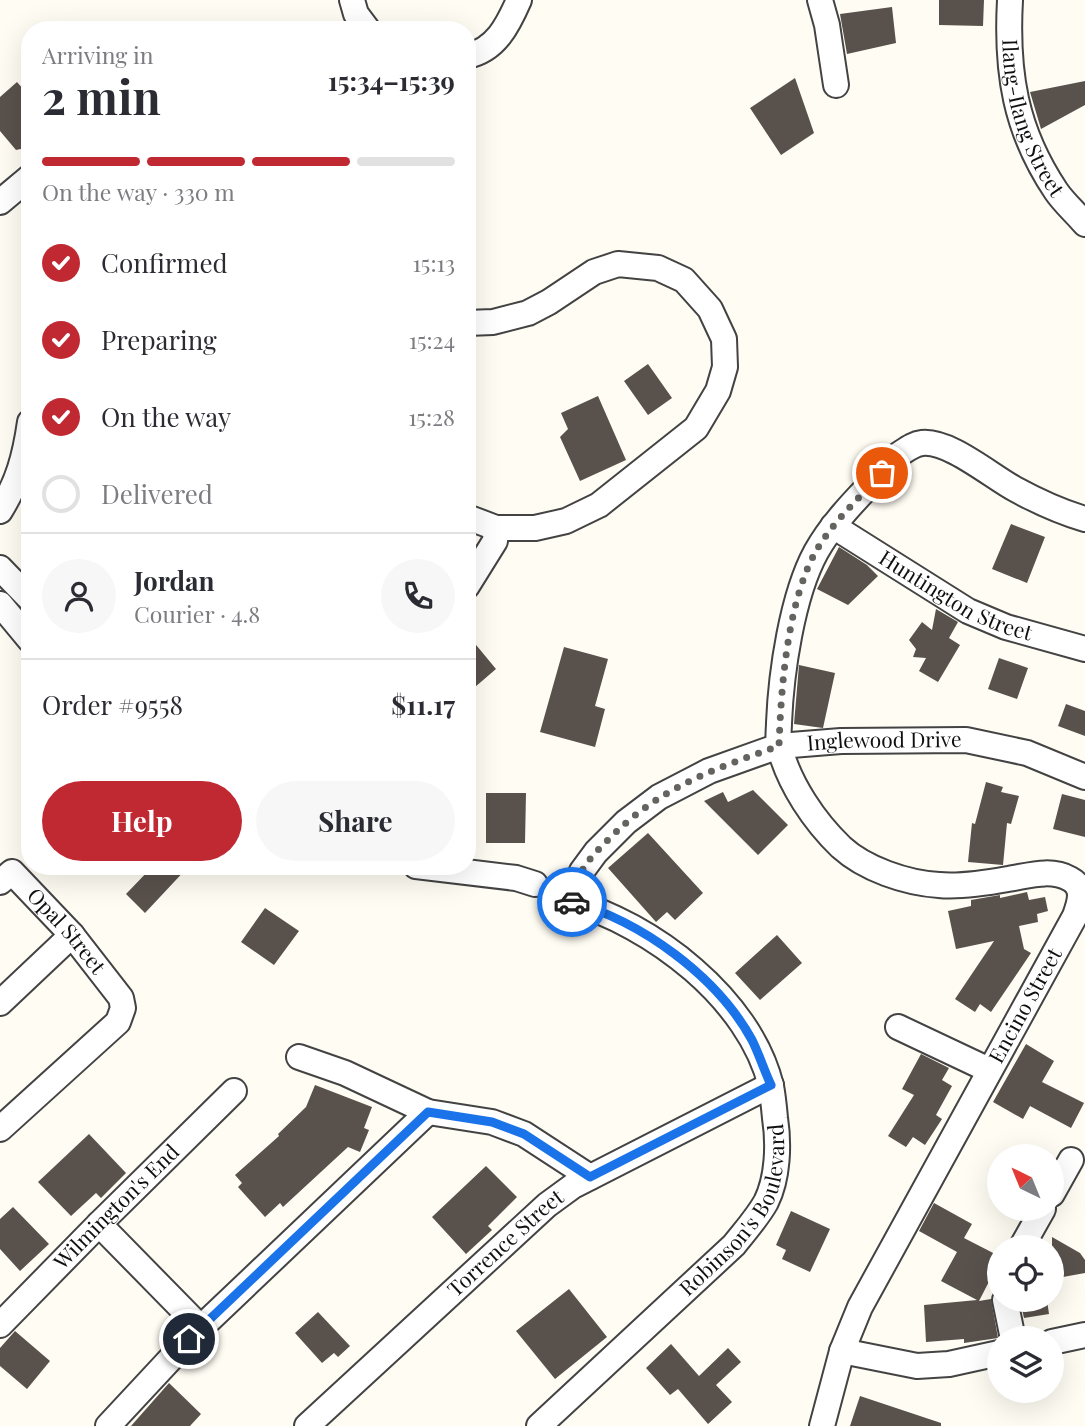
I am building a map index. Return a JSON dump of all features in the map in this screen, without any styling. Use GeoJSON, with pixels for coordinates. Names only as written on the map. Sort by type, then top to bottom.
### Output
{"type":"FeatureCollection","features":[{"type":"Feature","properties":{"kind":"street"},"geometry":{"type":"LineString","coordinates":[[352,0],[361,21]]}},
{"type":"Feature","properties":{"kind":"street"},"geometry":{"type":"LineString","coordinates":[[476,54],[495,41],[507,27],[519,0]]}},
{"type":"Feature","properties":{"kind":"street"},"geometry":{"type":"LineString","coordinates":[[820,0],[827,25],[836,85]]}},
{"type":"Feature","properties":{"kind":"street","name":"Ilang-Ilang Street"},"geometry":{"type":"LineString","coordinates":[[1010,0],[1007,42],[1014,100],[1030,144],[1057,192],[1085,224]]}},
{"type":"Feature","properties":{"kind":"street"},"geometry":{"type":"LineString","coordinates":[[0,202],[21,184]]}},
{"type":"Feature","properties":{"kind":"street"},"geometry":{"type":"LineString","coordinates":[[476,323],[493,322],[528,313],[594,272],[618,264],[658,268],[684,280],[710,309],[724,339],[725,367],[718,391],[696,428],[599,505],[566,521],[535,528],[496,528],[476,520]]}},
{"type":"Feature","properties":{"kind":"street","name":"Encino Street"},"geometry":{"type":"LineString","coordinates":[[822,1426],[842,1351],[860,1307],[1075,916],[1080,902],[1078,885],[1063,876],[1042,873],[980,883],[939,885],[906,879],[875,869],[843,848],[818,821],[796,787],[779,746],[780,706],[798,598],[816,552],[834,526],[898,455],[911,446],[937,444],[1014,488],[1068,514],[1085,519]]}},
{"type":"Feature","properties":{"kind":"street"},"geometry":{"type":"LineString","coordinates":[[0,511],[14,488],[21,467]]}},
{"type":"Feature","properties":{"kind":"street","name":"Huntington Street"},"geometry":{"type":"LineString","coordinates":[[834,526],[968,611],[1006,627],[1085,649]]}},
{"type":"Feature","properties":{"kind":"street"},"geometry":{"type":"LineString","coordinates":[[476,572],[495,541],[496,528]]}},
{"type":"Feature","properties":{"kind":"street"},"geometry":{"type":"LineString","coordinates":[[0,568],[21,590]]}},
{"type":"Feature","properties":{"kind":"street"},"geometry":{"type":"LineString","coordinates":[[0,604],[21,629]]}},
{"type":"Feature","properties":{"kind":"street","name":"Inglewood Drive"},"geometry":{"type":"LineString","coordinates":[[569,901],[582,871],[596,852],[626,822],[659,797],[709,771],[779,746],[841,741],[966,740],[1027,753],[1085,777]]}},
{"type":"Feature","properties":{"kind":"street","name":"Opal Street"},"geometry":{"type":"LineString","coordinates":[[0,1129],[118,1023],[123,1008],[121,998],[113,986],[72,935],[4,871]]}},
{"type":"Feature","properties":{"kind":"street"},"geometry":{"type":"LineString","coordinates":[[476,873],[516,878],[536,884]]}},
{"type":"Feature","properties":{"kind":"street","name":"Robinson's Boulevard"},"geometry":{"type":"LineString","coordinates":[[539,1426],[734,1245],[753,1222],[767,1200],[775,1171],[778,1136],[771,1085],[752,1040],[727,1003],[694,970],[647,935],[622,920],[569,901]]}},
{"type":"Feature","properties":{"kind":"street"},"geometry":{"type":"LineString","coordinates":[[0,1003],[72,935]]}},
{"type":"Feature","properties":{"kind":"street"},"geometry":{"type":"LineString","coordinates":[[898,1027],[989,1070]]}},
{"type":"Feature","properties":{"kind":"street"},"geometry":{"type":"LineString","coordinates":[[299,1057],[345,1073],[428,1112],[492,1122],[524,1134],[590,1177]]}},
{"type":"Feature","properties":{"kind":"street","name":"Torrence Street"},"geometry":{"type":"LineString","coordinates":[[307,1426],[547,1205],[590,1177],[771,1085]]}},
{"type":"Feature","properties":{"kind":"street","name":"Wilmington's End"},"geometry":{"type":"LineString","coordinates":[[0,1325],[234,1091]]}},
{"type":"Feature","properties":{"kind":"street"},"geometry":{"type":"LineString","coordinates":[[107,1426],[201,1328],[428,1112]]}},
{"type":"Feature","properties":{"kind":"street"},"geometry":{"type":"LineString","coordinates":[[1064,1174],[1072,1160]]}},
{"type":"Feature","properties":{"kind":"street"},"geometry":{"type":"LineString","coordinates":[[99,1224],[201,1328]]}},
{"type":"Feature","properties":{"kind":"street"},"geometry":{"type":"LineString","coordinates":[[1064,1339],[1085,1335]]}},
{"type":"Feature","properties":{"kind":"street"},"geometry":{"type":"LineString","coordinates":[[842,1351],[917,1366],[949,1364],[987,1356]]}},
{"type":"Feature","properties":{"kind":"building"},"geometry":{"type":"Polygon","coordinates":[[[939,0],[984,0],[983,26],[939,25],[939,0]]]}},
{"type":"Feature","properties":{"kind":"building"},"geometry":{"type":"Polygon","coordinates":[[[892,7],[896,43],[847,54],[840,14],[892,7]]]}},
{"type":"Feature","properties":{"kind":"building"},"geometry":{"type":"Polygon","coordinates":[[[795,78],[814,133],[781,155],[750,108],[795,78]]]}},
{"type":"Feature","properties":{"kind":"building"},"geometry":{"type":"Polygon","coordinates":[[[1085,81],[1085,105],[1041,129],[1030,92],[1085,81]]]}},
{"type":"Feature","properties":{"kind":"building"},"geometry":{"type":"Polygon","coordinates":[[[17,82],[21,87],[21,149],[16,150],[0,131],[0,97],[17,82]]]}},
{"type":"Feature","properties":{"kind":"building"},"geometry":{"type":"Polygon","coordinates":[[[648,364],[672,398],[648,415],[624,381],[648,364]]]}},
{"type":"Feature","properties":{"kind":"building"},"geometry":{"type":"Polygon","coordinates":[[[598,396],[626,460],[580,481],[560,437],[568,429],[561,413],[598,396]]]}},
{"type":"Feature","properties":{"kind":"building"},"geometry":{"type":"Polygon","coordinates":[[[1011,524],[1045,537],[1027,583],[992,569],[1011,524]]]}},
{"type":"Feature","properties":{"kind":"building"},"geometry":{"type":"Polygon","coordinates":[[[839,547],[867,565],[878,576],[848,605],[817,589],[839,547]]]}},
{"type":"Feature","properties":{"kind":"building"},"geometry":{"type":"Polygon","coordinates":[[[936,609],[958,622],[949,638],[960,645],[938,682],[919,671],[926,658],[913,657],[916,649],[909,640],[922,622],[932,630],[936,609]]]}},
{"type":"Feature","properties":{"kind":"building"},"geometry":{"type":"Polygon","coordinates":[[[476,645],[496,669],[476,686],[476,645]]]}},
{"type":"Feature","properties":{"kind":"building"},"geometry":{"type":"Polygon","coordinates":[[[564,647],[608,659],[595,706],[605,709],[595,747],[540,732],[564,647]]]}},
{"type":"Feature","properties":{"kind":"building"},"geometry":{"type":"Polygon","coordinates":[[[999,658],[1028,668],[1017,699],[988,689],[999,658]]]}},
{"type":"Feature","properties":{"kind":"building"},"geometry":{"type":"Polygon","coordinates":[[[799,665],[835,673],[823,728],[794,724],[799,665]]]}},
{"type":"Feature","properties":{"kind":"building"},"geometry":{"type":"Polygon","coordinates":[[[1066,704],[1085,711],[1085,736],[1058,726],[1066,704]]]}},
{"type":"Feature","properties":{"kind":"building"},"geometry":{"type":"Polygon","coordinates":[[[986,782],[1003,787],[1001,792],[1019,796],[1011,824],[1007,823],[1003,865],[968,862],[972,823],[975,824],[986,782]]]}},
{"type":"Feature","properties":{"kind":"building"},"geometry":{"type":"Polygon","coordinates":[[[753,790],[788,825],[758,855],[704,801],[723,792],[728,802],[753,790]]]}},
{"type":"Feature","properties":{"kind":"building"},"geometry":{"type":"Polygon","coordinates":[[[486,793],[526,793],[525,843],[486,843],[486,793]]]}},
{"type":"Feature","properties":{"kind":"building"},"geometry":{"type":"Polygon","coordinates":[[[1062,794],[1085,800],[1085,837],[1053,829],[1062,794]]]}},
{"type":"Feature","properties":{"kind":"building"},"geometry":{"type":"Polygon","coordinates":[[[648,833],[703,893],[675,920],[667,912],[656,922],[608,868],[648,833]]]}},
{"type":"Feature","properties":{"kind":"building"},"geometry":{"type":"Polygon","coordinates":[[[144,875],[181,875],[145,913],[126,894],[144,875]]]}},
{"type":"Feature","properties":{"kind":"building"},"geometry":{"type":"Polygon","coordinates":[[[1027,892],[1029,900],[1045,897],[1048,911],[1037,914],[1038,922],[1019,926],[1024,949],[1031,953],[991,1012],[980,1004],[975,1012],[955,999],[994,941],[956,949],[948,911],[971,906],[971,900],[1000,895],[1000,898],[1027,892]]]}},
{"type":"Feature","properties":{"kind":"building"},"geometry":{"type":"Polygon","coordinates":[[[265,908],[299,931],[274,965],[241,942],[265,908]]]}},
{"type":"Feature","properties":{"kind":"building"},"geometry":{"type":"Polygon","coordinates":[[[777,935],[802,963],[760,1000],[735,973],[777,935]]]}},
{"type":"Feature","properties":{"kind":"building"},"geometry":{"type":"Polygon","coordinates":[[[1026,1044],[1054,1061],[1042,1082],[1084,1103],[1071,1128],[1030,1106],[1023,1119],[993,1102],[1026,1044]]]}},
{"type":"Feature","properties":{"kind":"building"},"geometry":{"type":"Polygon","coordinates":[[[921,1054],[949,1068],[942,1080],[952,1086],[936,1115],[942,1119],[925,1145],[913,1137],[906,1147],[888,1136],[914,1095],[902,1089],[921,1054]]]}},
{"type":"Feature","properties":{"kind":"building"},"geometry":{"type":"Polygon","coordinates":[[[315,1085],[372,1107],[364,1128],[369,1130],[360,1152],[348,1147],[283,1207],[280,1203],[265,1217],[238,1187],[242,1183],[235,1175],[279,1136],[306,1107],[315,1085]]]}},
{"type":"Feature","properties":{"kind":"building"},"geometry":{"type":"Polygon","coordinates":[[[89,1134],[126,1173],[101,1198],[96,1193],[71,1216],[38,1182],[89,1134]]]}},
{"type":"Feature","properties":{"kind":"building"},"geometry":{"type":"Polygon","coordinates":[[[486,1166],[517,1197],[488,1226],[492,1230],[466,1254],[432,1217],[486,1166]]]}},
{"type":"Feature","properties":{"kind":"building"},"geometry":{"type":"Polygon","coordinates":[[[934,1203],[972,1224],[964,1238],[987,1250],[987,1286],[979,1301],[987,1300],[987,1312],[993,1312],[996,1326],[987,1326],[987,1340],[964,1343],[964,1339],[926,1342],[924,1305],[977,1300],[941,1281],[957,1252],[919,1231],[934,1203]]]}},
{"type":"Feature","properties":{"kind":"building"},"geometry":{"type":"Polygon","coordinates":[[[13,1207],[49,1244],[20,1271],[0,1249],[0,1219],[13,1207]]]}},
{"type":"Feature","properties":{"kind":"building"},"geometry":{"type":"Polygon","coordinates":[[[791,1211],[830,1229],[810,1272],[782,1259],[786,1250],[776,1245],[791,1211]]]}},
{"type":"Feature","properties":{"kind":"building"},"geometry":{"type":"Polygon","coordinates":[[[1064,1244],[1080,1253],[1085,1260],[1085,1273],[1064,1277],[1064,1244]]]}},
{"type":"Feature","properties":{"kind":"building"},"geometry":{"type":"Polygon","coordinates":[[[569,1289],[607,1337],[555,1379],[516,1331],[569,1289]]]}},
{"type":"Feature","properties":{"kind":"building"},"geometry":{"type":"Polygon","coordinates":[[[318,1312],[350,1346],[338,1357],[334,1353],[322,1363],[295,1333],[318,1312]]]}},
{"type":"Feature","properties":{"kind":"building"},"geometry":{"type":"Polygon","coordinates":[[[1023,1312],[1049,1312],[1049,1314],[1024,1318],[1023,1312]]]}},
{"type":"Feature","properties":{"kind":"building"},"geometry":{"type":"Polygon","coordinates":[[[15,1331],[50,1361],[27,1389],[0,1366],[0,1348],[15,1331]]]}},
{"type":"Feature","properties":{"kind":"building"},"geometry":{"type":"Polygon","coordinates":[[[671,1344],[699,1376],[728,1348],[741,1362],[716,1385],[732,1402],[708,1424],[678,1389],[670,1395],[646,1368],[671,1344]]]}},
{"type":"Feature","properties":{"kind":"building"},"geometry":{"type":"Polygon","coordinates":[[[169,1383],[201,1414],[190,1426],[131,1426],[169,1383]]]}},
{"type":"Feature","properties":{"kind":"building"},"geometry":{"type":"Polygon","coordinates":[[[860,1396],[941,1423],[941,1426],[850,1426],[860,1396]]]}},
{"type":"Feature","properties":{"kind":"way so far"},"geometry":{"type":"LineString","coordinates":[[572,902],[569,901],[582,871],[596,852],[626,822],[659,797],[709,771],[779,746],[780,706],[788,646],[806,574],[816,552],[834,526],[882,473]]}},
{"type":"Feature","properties":{"kind":"route"},"geometry":{"type":"LineString","coordinates":[[189,1339],[428,1112],[492,1122],[524,1134],[590,1177],[771,1085],[752,1040],[727,1003],[694,970],[622,920],[572,902]]}}]}
